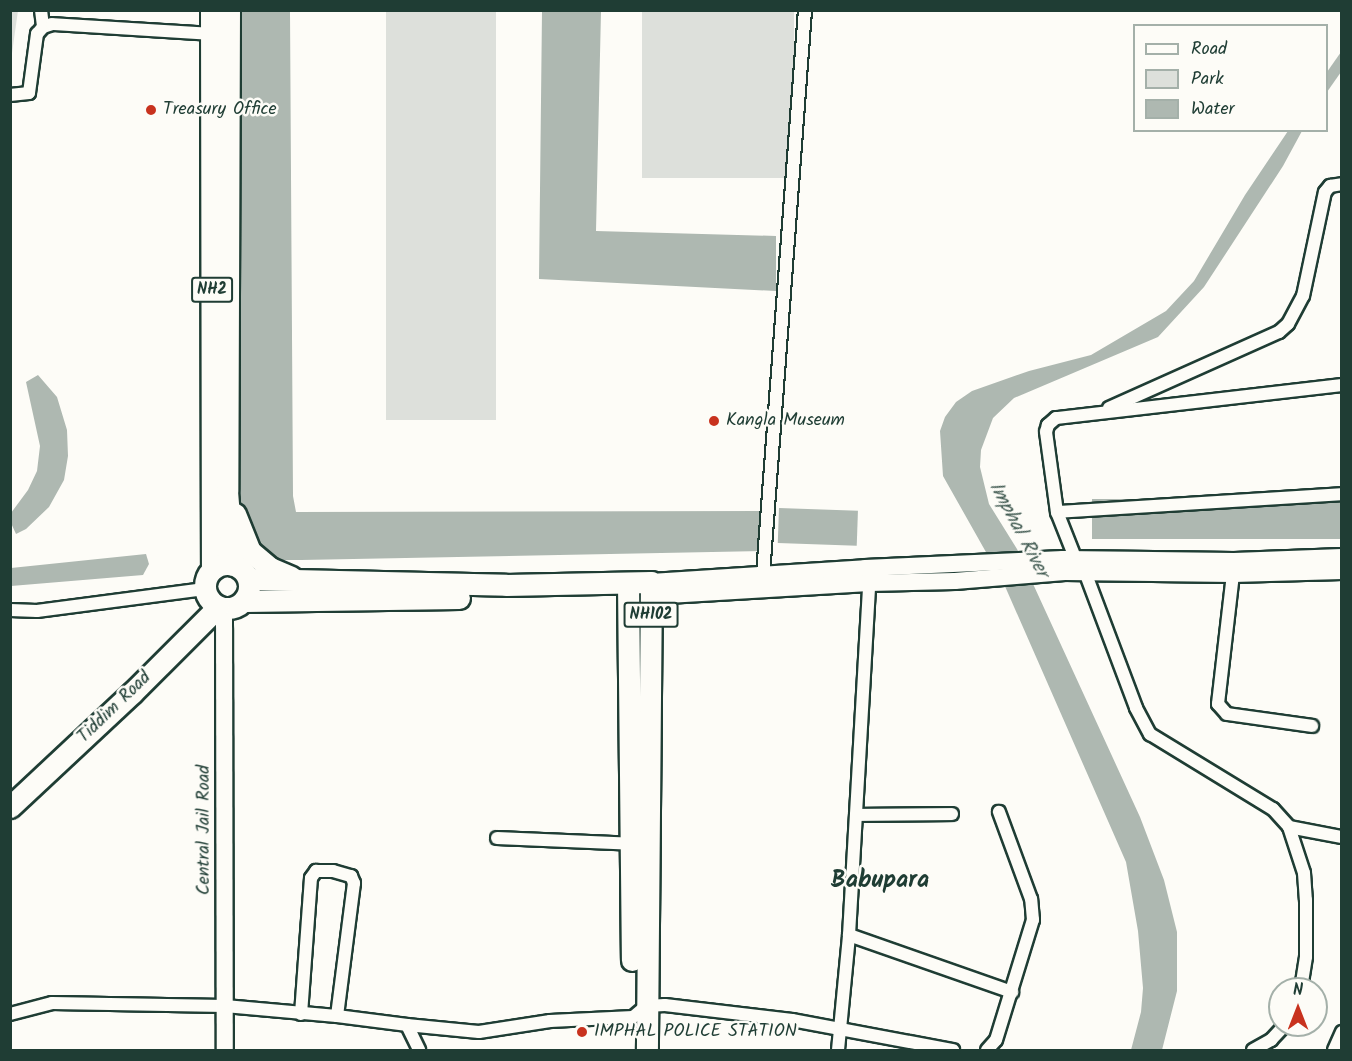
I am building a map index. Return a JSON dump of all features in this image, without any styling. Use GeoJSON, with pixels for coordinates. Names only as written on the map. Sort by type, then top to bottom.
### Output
{"type":"FeatureCollection","features":[{"type":"Feature","properties":{"kind":"highway","name":"NH2"},"geometry":{"type":"LineString","coordinates":[[211,10],[217,589]]}},
{"type":"Feature","properties":{"kind":"highway","name":"NH2"},"geometry":{"type":"LineString","coordinates":[[217,589],[227,491],[229,10]]}},
{"type":"Feature","properties":{"kind":"highway"},"geometry":{"type":"LineString","coordinates":[[227,491],[242,537],[250,551],[270,568],[297,580]]}},
{"type":"Feature","properties":{"kind":"highway"},"geometry":{"type":"LineString","coordinates":[[10,790],[151,656],[217,589],[240,568],[249,579],[245,601],[232,609],[217,589]]}},
{"type":"Feature","properties":{"kind":"highway","name":"NH102"},"geometry":{"type":"LineString","coordinates":[[249,579],[628,590]]}},
{"type":"Feature","properties":{"kind":"highway","name":"Tiddim Road"},"geometry":{"type":"LineString","coordinates":[[10,807],[132,693],[217,589]]}},
{"type":"Feature","properties":{"kind":"highway","name":"NH102"},"geometry":{"type":"LineString","coordinates":[[245,601],[651,589],[641,740],[640,844],[640,1011],[647,1050]]}},
{"type":"Feature","properties":{"kind":"highway","name":"NH102"},"geometry":{"type":"LineString","coordinates":[[628,590],[641,740]]}},
{"type":"Feature","properties":{"kind":"highway","name":"NH102"},"geometry":{"type":"LineString","coordinates":[[632,1050],[640,1011]]}},
{"type":"Feature","properties":{"kind":"street"},"geometry":{"type":"LineString","coordinates":[[10,95],[29,93],[38,34],[42,27],[41,10]]}},
{"type":"Feature","properties":{"kind":"street"},"geometry":{"type":"LineString","coordinates":[[763,574],[805,10]]}},
{"type":"Feature","properties":{"kind":"street"},"geometry":{"type":"LineString","coordinates":[[42,27],[52,24],[211,34]]}},
{"type":"Feature","properties":{"kind":"street"},"geometry":{"type":"LineString","coordinates":[[1097,413],[1279,332],[1297,311],[1303,296],[1325,192],[1330,186],[1341,184]]}},
{"type":"Feature","properties":{"kind":"street"},"geometry":{"type":"LineString","coordinates":[[1302,977],[1307,926],[1304,873],[1289,827],[1273,809],[1150,734],[1072,566],[1057,512],[1046,432],[1048,425],[1056,418],[1341,385]]}},
{"type":"Feature","properties":{"kind":"street"},"geometry":{"type":"LineString","coordinates":[[1057,512],[1341,494]]}},
{"type":"Feature","properties":{"kind":"street"},"geometry":{"type":"LineString","coordinates":[[651,589],[869,583],[956,573],[1072,566],[1341,557]]}},
{"type":"Feature","properties":{"kind":"street"},"geometry":{"type":"LineString","coordinates":[[1072,566],[1233,574],[1341,571]]}},
{"type":"Feature","properties":{"kind":"street"},"geometry":{"type":"LineString","coordinates":[[651,589],[763,574],[956,573]]}},
{"type":"Feature","properties":{"kind":"street"},"geometry":{"type":"LineString","coordinates":[[1233,574],[1218,704],[1227,714],[1312,726]]}},
{"type":"Feature","properties":{"kind":"street"},"geometry":{"type":"LineString","coordinates":[[838,1050],[849,935],[869,583]]}},
{"type":"Feature","properties":{"kind":"street"},"geometry":{"type":"LineString","coordinates":[[10,610],[48,609],[217,589]]}},
{"type":"Feature","properties":{"kind":"street","name":"Central Jail Road"},"geometry":{"type":"LineString","coordinates":[[217,589],[225,1050]]}},
{"type":"Feature","properties":{"kind":"street"},"geometry":{"type":"LineString","coordinates":[[987,1050],[996,1040],[1012,992],[1031,932],[1033,911],[1031,899],[999,812]]}},
{"type":"Feature","properties":{"kind":"street"},"geometry":{"type":"LineString","coordinates":[[856,815],[952,814]]}},
{"type":"Feature","properties":{"kind":"street"},"geometry":{"type":"LineString","coordinates":[[1289,827],[1341,837]]}},
{"type":"Feature","properties":{"kind":"street"},"geometry":{"type":"LineString","coordinates":[[497,838],[640,844]]}},
{"type":"Feature","properties":{"kind":"street"},"geometry":{"type":"LineString","coordinates":[[301,1014],[311,878],[316,872],[333,871],[351,876],[354,883],[337,1016]]}},
{"type":"Feature","properties":{"kind":"street"},"geometry":{"type":"LineString","coordinates":[[849,935],[1012,992]]}},
{"type":"Feature","properties":{"kind":"street"},"geometry":{"type":"LineString","coordinates":[[10,1014],[52,1003],[225,1006],[478,1032],[550,1021],[697,1007],[953,1050]]}},
{"type":"Feature","properties":{"kind":"street"},"geometry":{"type":"LineString","coordinates":[[407,1026],[419,1050]]}},
{"type":"Feature","properties":{"kind":"street"},"geometry":{"type":"LineString","coordinates":[[1334,1050],[1341,1032]]}},
{"type":"Feature","properties":{"kind":"street"},"geometry":{"type":"LineString","coordinates":[[1253,1050],[1274,1037]]}},
{"type":"Feature","properties":{"kind":"green space"},"geometry":{"type":"Polygon","coordinates":[[[11,10],[18,11],[10,67],[11,10]]]}},
{"type":"Feature","properties":{"kind":"green space"},"geometry":{"type":"Polygon","coordinates":[[[386,11],[496,11],[496,420],[386,420],[386,11]]]}},
{"type":"Feature","properties":{"kind":"green space"},"geometry":{"type":"Polygon","coordinates":[[[642,11],[794,11],[794,178],[642,178],[642,11]]]}},
{"type":"Feature","properties":{"kind":"water"},"geometry":{"type":"Polygon","coordinates":[[[241,11],[290,11],[293,496],[296,512],[763,511],[763,551],[301,560],[269,560],[258,553],[236,503],[241,11]]]}},
{"type":"Feature","properties":{"kind":"water"},"geometry":{"type":"Polygon","coordinates":[[[542,11],[601,11],[596,231],[776,236],[776,291],[539,279],[542,11]]]}},
{"type":"Feature","properties":{"kind":"water"},"geometry":{"type":"Polygon","coordinates":[[[1341,52],[1341,72],[1328,91],[1328,71],[1341,52]]]}},
{"type":"Feature","properties":{"kind":"water"},"geometry":{"type":"Polygon","coordinates":[[[1287,132],[1301,132],[1283,166],[1204,287],[1158,337],[1014,398],[993,418],[981,450],[980,467],[989,504],[1017,549],[1140,817],[1164,880],[1177,932],[1177,991],[1162,1050],[1131,1050],[1141,1012],[1143,988],[1138,931],[1126,862],[1004,584],[943,476],[940,431],[945,417],[956,402],[972,391],[1029,371],[1091,355],[1166,311],[1194,281],[1245,195],[1287,132]]]}},
{"type":"Feature","properties":{"kind":"water"},"geometry":{"type":"Polygon","coordinates":[[[38,375],[57,397],[67,430],[68,456],[64,480],[49,507],[26,529],[16,534],[11,523],[11,513],[28,490],[37,471],[40,446],[26,382],[38,375]]]}},
{"type":"Feature","properties":{"kind":"water"},"geometry":{"type":"Polygon","coordinates":[[[1092,499],[1341,499],[1341,539],[1092,539],[1092,499]]]}},
{"type":"Feature","properties":{"kind":"water"},"geometry":{"type":"Polygon","coordinates":[[[779,508],[858,511],[857,546],[778,543],[779,508]]]}},
{"type":"Feature","properties":{"kind":"water"},"geometry":{"type":"Polygon","coordinates":[[[146,554],[149,564],[143,575],[11,586],[11,568],[146,554]]]}},
{"type":"Feature","properties":{"kind":"place","name":"Treasury Office"},"geometry":{"type":"Point","coordinates":[151,110]}},
{"type":"Feature","properties":{"kind":"place","name":"Kangla Museum"},"geometry":{"type":"Point","coordinates":[714,421]}},
{"type":"Feature","properties":{"kind":"place","name":"IMPHAL POLICE STATION"},"geometry":{"type":"Point","coordinates":[582,1032]}},
{"type":"Feature","properties":{"kind":"district","name":"Babupara"},"geometry":{"type":"Point","coordinates":[880,881]}},
{"type":"Feature","properties":{"kind":"water label","name":"Imphal River"},"geometry":{"type":"Point","coordinates":[1018,530]}}]}
